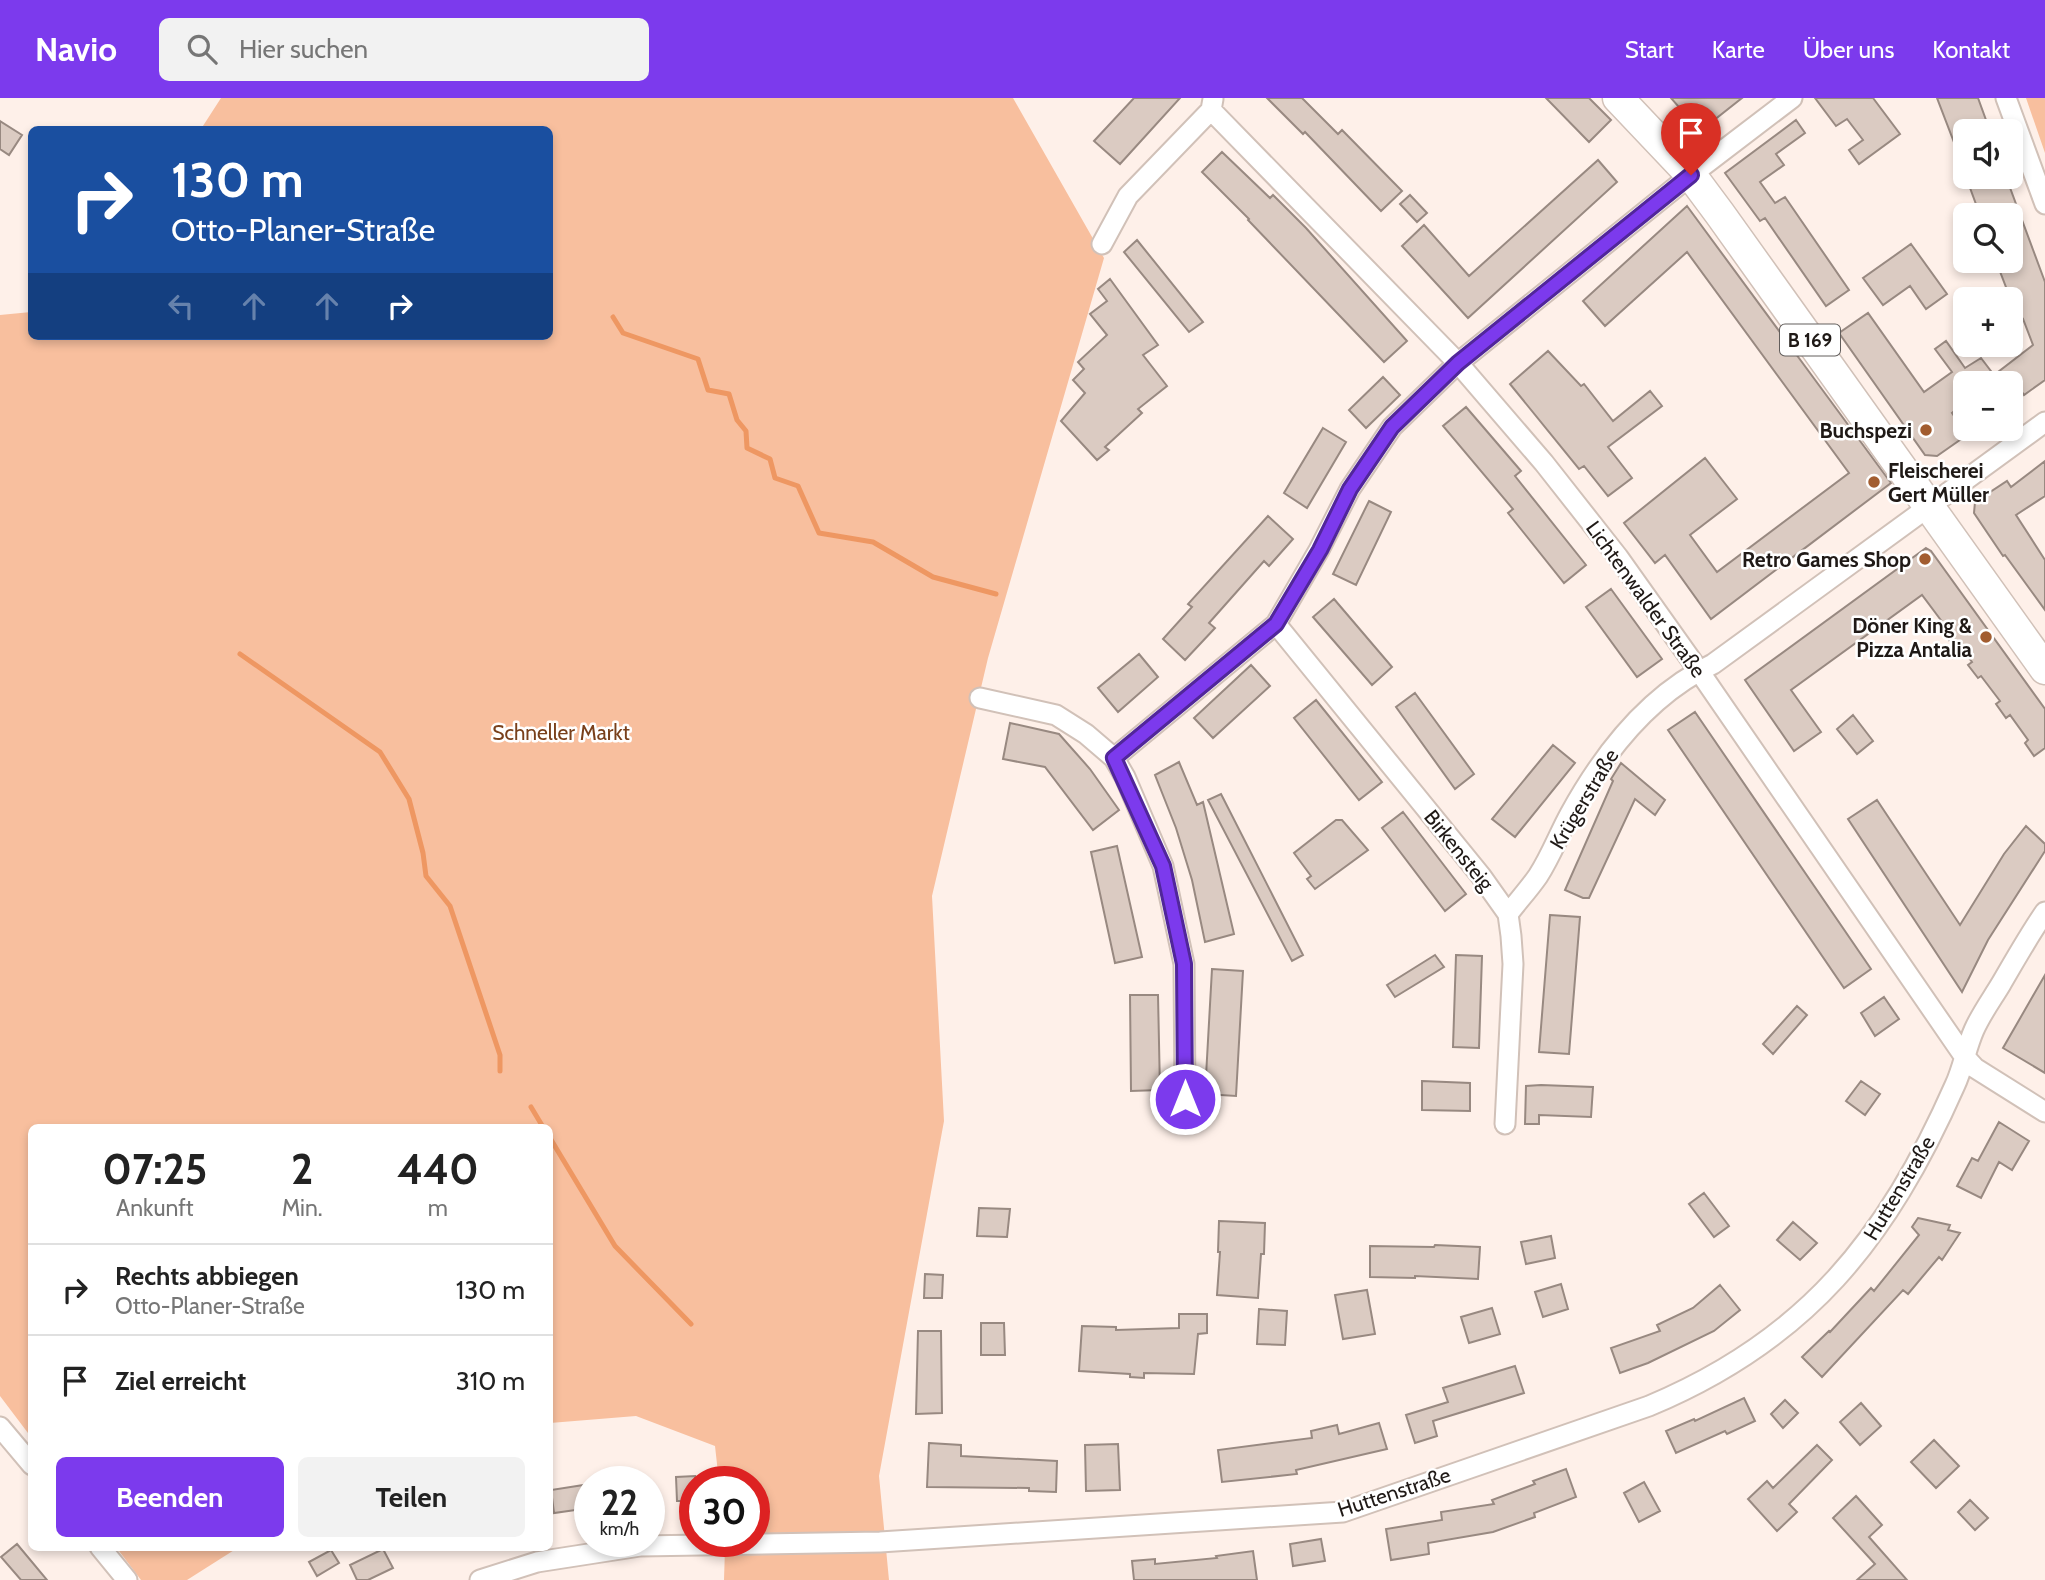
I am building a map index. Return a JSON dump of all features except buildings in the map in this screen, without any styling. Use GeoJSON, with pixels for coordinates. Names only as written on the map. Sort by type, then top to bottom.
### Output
{"type":"FeatureCollection","features":[{"type":"Feature","properties":{"kind":"main road","name":"B 169"},"geometry":{"type":"LineString","coordinates":[[1618,98],[1691,175],[2045,669]]}},
{"type":"Feature","properties":{"kind":"street"},"geometry":{"type":"LineString","coordinates":[[1114,758],[1276,624],[1320,550],[1350,489],[1392,427],[1458,363],[1691,175],[1792,98]]}},
{"type":"Feature","properties":{"kind":"street"},"geometry":{"type":"LineString","coordinates":[[2006,98],[2045,204]]}},
{"type":"Feature","properties":{"kind":"street"},"geometry":{"type":"LineString","coordinates":[[1102,243],[1128,196],[1212,104]]}},
{"type":"Feature","properties":{"kind":"street","name":"Lichtenwalder Straße"},"geometry":{"type":"LineString","coordinates":[[1212,104],[1458,363],[1544,463],[1618,556],[1964,1056],[1975,1068],[2045,1112]]}},
{"type":"Feature","properties":{"kind":"street","name":"Krügerstraße"},"geometry":{"type":"LineString","coordinates":[[1508,914],[1538,875],[1570,814],[1613,748],[1655,703],[1713,664],[2045,422]]}},
{"type":"Feature","properties":{"kind":"street","name":"Birkensteig"},"geometry":{"type":"LineString","coordinates":[[1276,624],[1481,876],[1508,914],[1513,964],[1505,1124]]}},
{"type":"Feature","properties":{"kind":"street"},"geometry":{"type":"LineString","coordinates":[[980,698],[1056,715],[1086,734],[1114,758],[1163,866],[1184,964],[1185,1099]]}},
{"type":"Feature","properties":{"kind":"street","name":"Huttenstraße"},"geometry":{"type":"LineString","coordinates":[[480,1580],[537,1562],[640,1546],[880,1542],[1343,1512],[1648,1406],[1694,1387],[1773,1337],[1839,1277],[1885,1218],[1911,1175],[1956,1083],[1975,1028],[2045,912]]}},
{"type":"Feature","properties":{"kind":"street"},"geometry":{"type":"LineString","coordinates":[[0,1427],[28,1460]]}},
{"type":"Feature","properties":{"kind":"street"},"geometry":{"type":"LineString","coordinates":[[103,1551],[127,1580]]}},
{"type":"Feature","properties":{"kind":"green space","name":"Schneller Markt"},"geometry":{"type":"Polygon","coordinates":[[[221,98],[1013,98],[1104,258],[988,658],[932,896],[944,1121],[879,1476],[889,1580],[724,1580],[725,1557],[770,1557],[770,1466],[717,1466],[715,1446],[636,1416],[553,1423],[553,1124],[28,1124],[28,1433],[0,1396],[0,315],[28,312],[28,340],[553,340],[553,126],[203,126],[221,98]]]}},
{"type":"Feature","properties":{"kind":"green space"},"geometry":{"type":"Polygon","coordinates":[[[2026,98],[2045,98],[2045,153],[2026,98]]]}},
{"type":"Feature","properties":{"kind":"green space"},"geometry":{"type":"Polygon","coordinates":[[[119,1551],[233,1551],[187,1580],[141,1580],[119,1551]]]}},
{"type":"Feature","properties":{"kind":"waterway"},"geometry":{"type":"LineString","coordinates":[[613,317],[623,333],[698,359],[708,390],[729,394],[737,420],[746,431],[747,448],[770,459],[775,478],[798,486],[819,533],[873,542],[933,577],[996,594]]}},
{"type":"Feature","properties":{"kind":"waterway"},"geometry":{"type":"LineString","coordinates":[[240,654],[380,752],[409,799],[426,876],[450,906],[500,1055],[500,1071]]}},
{"type":"Feature","properties":{"kind":"waterway"},"geometry":{"type":"LineString","coordinates":[[531,1107],[541,1124]]}},
{"type":"Feature","properties":{"kind":"waterway"},"geometry":{"type":"LineString","coordinates":[[553,1143],[615,1246],[691,1324]]}},
{"type":"Feature","properties":{"kind":"place","name":"Buchspezi"},"geometry":{"type":"Point","coordinates":[1926,430]}},
{"type":"Feature","properties":{"kind":"place","name":"Fleischerei Gert Müller"},"geometry":{"type":"Point","coordinates":[1874,482]}},
{"type":"Feature","properties":{"kind":"place","name":"Retro Games Shop"},"geometry":{"type":"Point","coordinates":[1925,559]}},
{"type":"Feature","properties":{"kind":"place","name":"Döner King & Pizza Antalia"},"geometry":{"type":"Point","coordinates":[1986,637]}},
{"type":"Feature","properties":{"kind":"route"},"geometry":{"type":"LineString","coordinates":[[1185,1099],[1184,964],[1163,866],[1114,758],[1276,624],[1320,550],[1350,489],[1392,427],[1458,363],[1691,175]]}}]}
